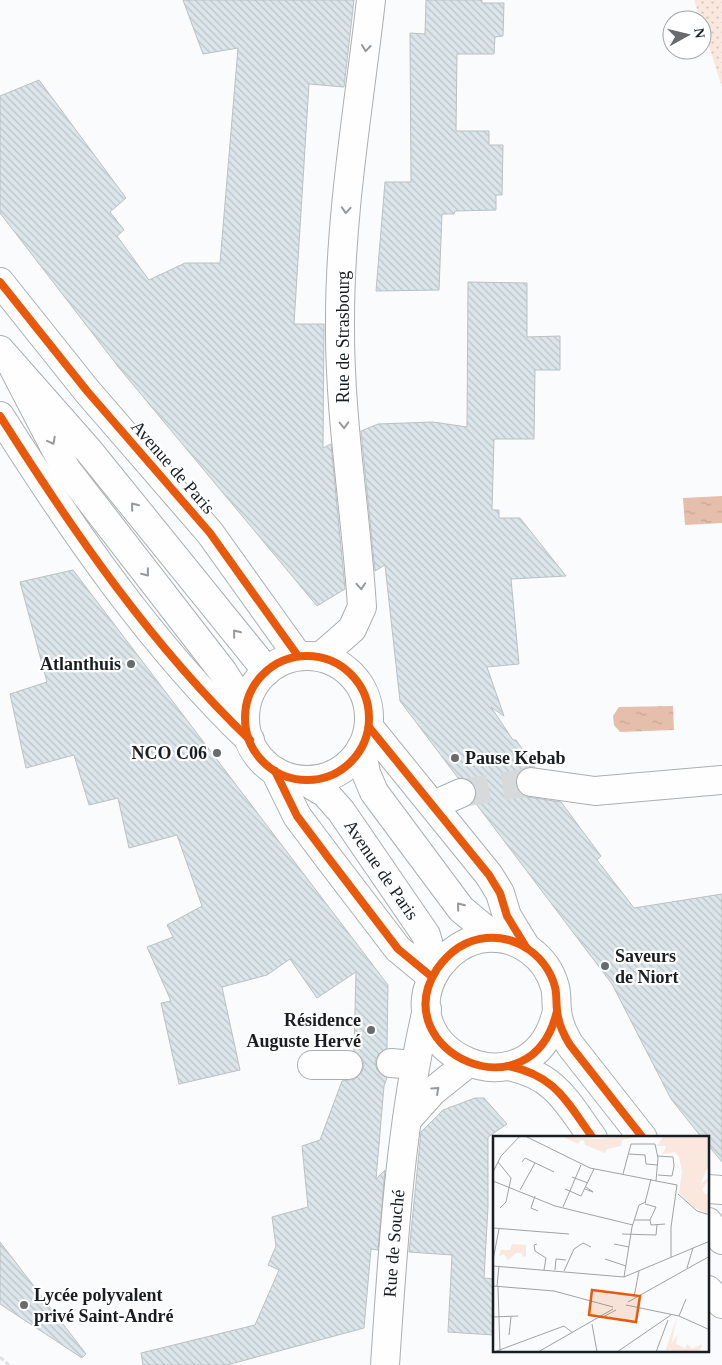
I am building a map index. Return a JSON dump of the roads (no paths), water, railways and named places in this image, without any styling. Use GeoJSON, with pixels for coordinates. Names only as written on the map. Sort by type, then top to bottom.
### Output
{"type":"FeatureCollection","features":[{"type":"Feature","properties":{"kind":"main road","name":"Rue de Strasbourg"},"geometry":{"type":"LineString","coordinates":[[309,657],[352,629],[362,607],[345,445],[340,320],[346,204],[371,0]]}},
{"type":"Feature","properties":{"kind":"main road","name":"Avenue de Paris"},"geometry":{"type":"LineString","coordinates":[[0,282],[8,299],[210,533],[309,657]]}},
{"type":"Feature","properties":{"kind":"main road"},"geometry":{"type":"LineString","coordinates":[[6,359],[89,451],[267,671]]}},
{"type":"Feature","properties":{"kind":"main road"},"geometry":{"type":"LineString","coordinates":[[6,359],[66,469],[223,672],[244,705],[247,728],[264,763],[288,777],[314,780],[337,773],[355,758],[365,737]]}},
{"type":"Feature","properties":{"kind":"main road"},"geometry":{"type":"LineString","coordinates":[[0,416],[45,487],[127,602],[205,697],[247,728]]}},
{"type":"Feature","properties":{"kind":"main road"},"geometry":{"type":"LineString","coordinates":[[247,728],[252,691],[267,671],[276,664],[309,657],[342,666],[358,682],[368,704],[365,737],[366,773],[374,792],[461,909],[496,938]]}},
{"type":"Feature","properties":{"kind":"main road"},"geometry":{"type":"LineString","coordinates":[[365,737],[434,805],[489,875],[500,893],[507,916],[526,947],[540,959],[551,976],[557,996],[557,1011],[562,1033],[641,1136]]}},
{"type":"Feature","properties":{"kind":"main road"},"geometry":{"type":"LineString","coordinates":[[275,771],[297,816],[353,890],[398,949],[432,977]]}},
{"type":"Feature","properties":{"kind":"main road","name":"Avenue de Paris"},"geometry":{"type":"LineString","coordinates":[[303,780],[325,793],[341,811],[426,934],[432,956],[432,977]]}},
{"type":"Feature","properties":{"kind":"main road"},"geometry":{"type":"LineString","coordinates":[[531,782],[595,791],[722,780]]}},
{"type":"Feature","properties":{"kind":"main road"},"geometry":{"type":"LineString","coordinates":[[434,805],[461,793]]}},
{"type":"Feature","properties":{"kind":"main road"},"geometry":{"type":"LineString","coordinates":[[526,947],[496,938],[476,940],[454,950],[444,959],[432,977],[428,988],[427,1009],[432,1028],[444,1047],[468,1064],[485,1068],[508,1066],[528,1058],[544,1042],[550,1032],[557,1011]]}},
{"type":"Feature","properties":{"kind":"main road","name":"Rue de Souché"},"geometry":{"type":"LineString","coordinates":[[385,1365],[407,1120],[402,1064],[427,1009]]}},
{"type":"Feature","properties":{"kind":"main road"},"geometry":{"type":"LineString","coordinates":[[312,1064],[348,1065]]}},
{"type":"Feature","properties":{"kind":"main road"},"geometry":{"type":"LineString","coordinates":[[407,1120],[433,1091],[468,1064]]}},
{"type":"Feature","properties":{"kind":"main road"},"geometry":{"type":"LineString","coordinates":[[508,1066],[527,1070],[543,1078],[557,1089],[592,1136]]}},
{"type":"Feature","properties":{"kind":"main road"},"geometry":{"type":"LineString","coordinates":[[710,1225],[722,1240]]}},
{"type":"Feature","properties":{"kind":"main road"},"geometry":{"type":"LineString","coordinates":[[710,1292],[722,1304]]}},
{"type":"Feature","properties":{"kind":"water"},"geometry":{"type":"Polygon","coordinates":[[[722,496],[722,523],[685,525],[683,498],[722,496]]]}},
{"type":"Feature","properties":{"kind":"water"},"geometry":{"type":"Polygon","coordinates":[[[673,706],[674,730],[620,732],[614,725],[613,716],[619,707],[673,706]]]}},
{"type":"Feature","properties":{"kind":"tunnel"},"geometry":{"type":"LineString","coordinates":[[461,793],[531,782]]}},
{"type":"Feature","properties":{"kind":"place","name":"Atlanthuis"},"geometry":{"type":"Point","coordinates":[131,664]}},
{"type":"Feature","properties":{"kind":"place","name":"NCO C06"},"geometry":{"type":"Point","coordinates":[217,753]}},
{"type":"Feature","properties":{"kind":"place","name":"Pause Kebab"},"geometry":{"type":"Point","coordinates":[455,758]}},
{"type":"Feature","properties":{"kind":"place","name":"Saveurs de Niort"},"geometry":{"type":"Point","coordinates":[605,966]}},
{"type":"Feature","properties":{"kind":"place","name":"Résidence Auguste Hervé"},"geometry":{"type":"Point","coordinates":[371,1030]}},
{"type":"Feature","properties":{"kind":"place","name":"Lycée polyvalent privé Saint-André"},"geometry":{"type":"Point","coordinates":[24,1305]}}]}
